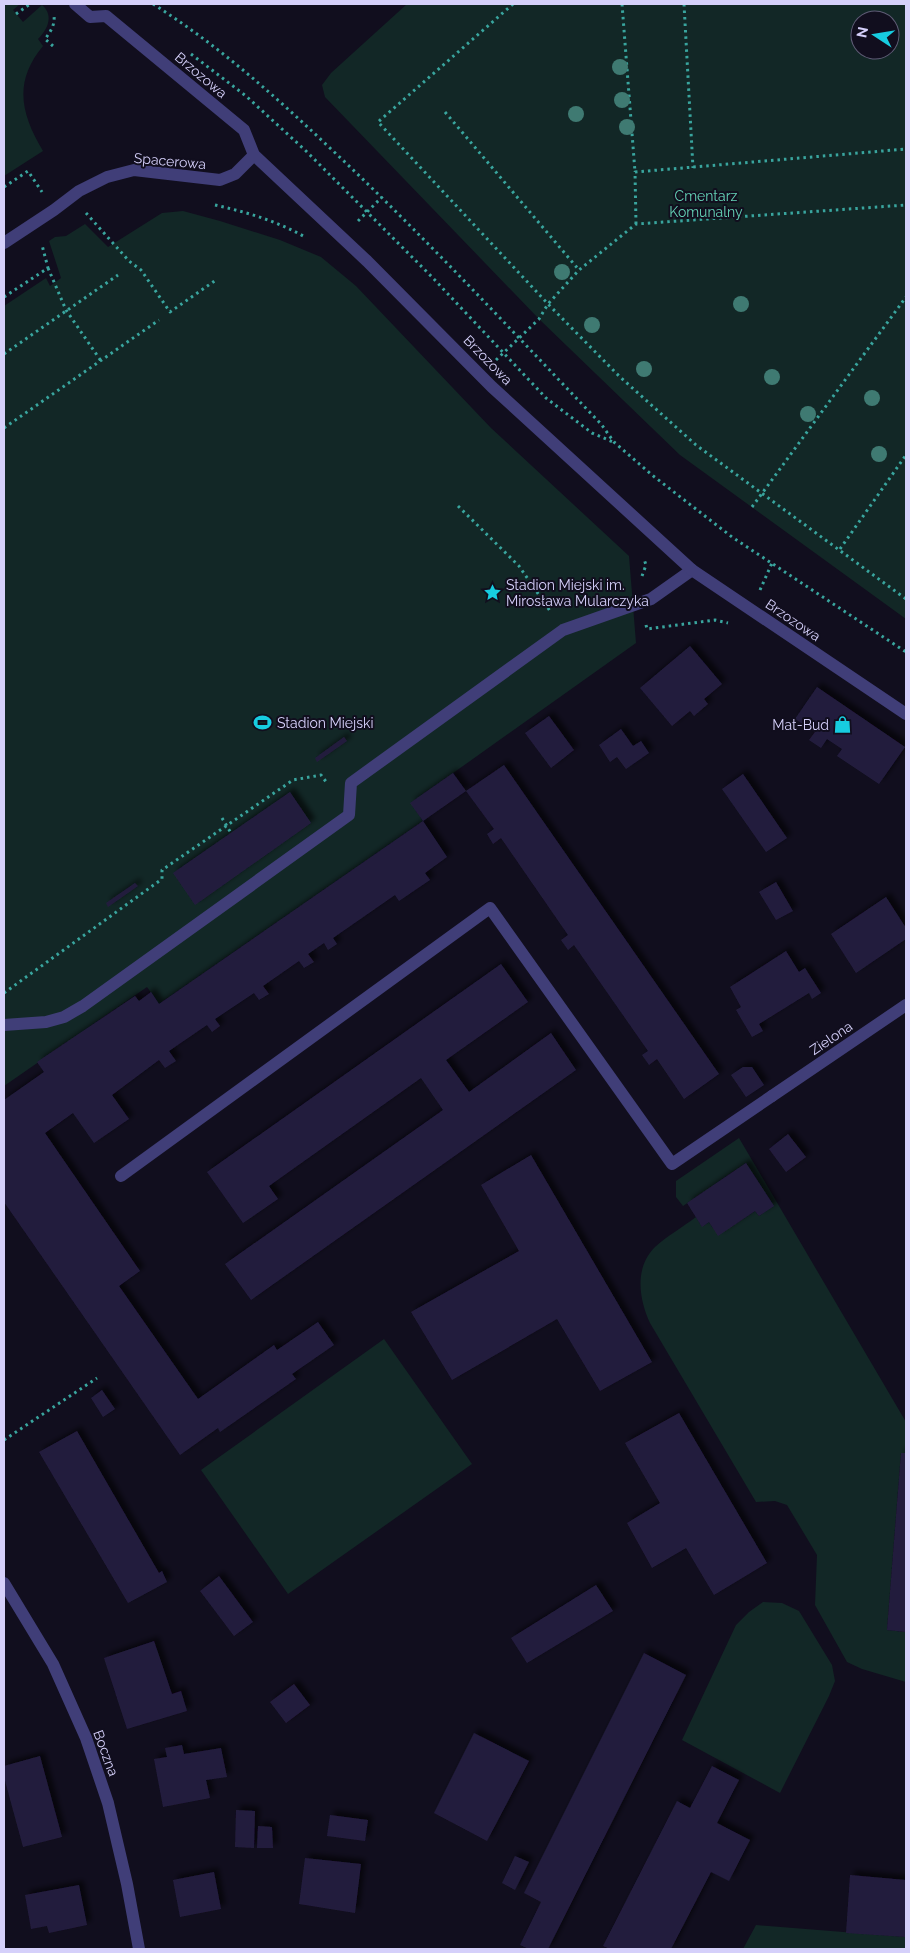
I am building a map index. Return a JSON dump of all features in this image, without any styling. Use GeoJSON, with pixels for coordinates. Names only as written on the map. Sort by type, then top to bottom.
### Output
{"type":"FeatureCollection","features":[{"type":"Feature","properties":{"kind":"street","name":"Brzozowa"},"geometry":{"type":"LineString","coordinates":[[76,4],[90,17],[106,16],[244,130],[254,155],[344,238],[492,387],[692,570],[906,714]]}},
{"type":"Feature","properties":{"kind":"street","name":"Spacerowa"},"geometry":{"type":"LineString","coordinates":[[4,243],[79,191],[106,177],[134,170],[220,180],[235,174],[254,155]]}},
{"type":"Feature","properties":{"kind":"street"},"geometry":{"type":"LineString","coordinates":[[4,1025],[46,1022],[64,1017],[83,1006],[349,815],[351,783],[563,630],[651,599],[692,570]]}},
{"type":"Feature","properties":{"kind":"street","name":"Zielona"},"geometry":{"type":"LineString","coordinates":[[121,1176],[490,908],[672,1164],[906,1005]]}},
{"type":"Feature","properties":{"kind":"street","name":"Boczna"},"geometry":{"type":"LineString","coordinates":[[4,1583],[53,1664],[86,1738],[108,1803],[127,1884],[139,1949]]}},
{"type":"Feature","properties":{"kind":"path"},"geometry":{"type":"LineString","coordinates":[[16,14],[30,4]]}},
{"type":"Feature","properties":{"kind":"path"},"geometry":{"type":"LineString","coordinates":[[153,4],[189,27],[275,96],[382,196],[601,424],[614,442],[652,475],[732,537],[906,652]]}},
{"type":"Feature","properties":{"kind":"path"},"geometry":{"type":"LineString","coordinates":[[513,4],[378,122],[548,304],[619,376],[696,445],[906,599]]}},
{"type":"Feature","properties":{"kind":"path"},"geometry":{"type":"LineString","coordinates":[[622,4],[635,172],[636,224]]}},
{"type":"Feature","properties":{"kind":"path"},"geometry":{"type":"LineString","coordinates":[[684,4],[693,168]]}},
{"type":"Feature","properties":{"kind":"path"},"geometry":{"type":"LineString","coordinates":[[53,46],[45,39],[52,31],[54,12]]}},
{"type":"Feature","properties":{"kind":"path"},"geometry":{"type":"LineString","coordinates":[[188,52],[246,96],[306,151],[432,277],[546,398],[592,433],[614,442]]}},
{"type":"Feature","properties":{"kind":"path"},"geometry":{"type":"LineString","coordinates":[[445,112],[579,270]]}},
{"type":"Feature","properties":{"kind":"path"},"geometry":{"type":"LineString","coordinates":[[635,172],[906,149]]}},
{"type":"Feature","properties":{"kind":"path"},"geometry":{"type":"LineString","coordinates":[[207,203],[267,220],[306,237]]}},
{"type":"Feature","properties":{"kind":"path"},"geometry":{"type":"LineString","coordinates":[[480,373],[504,354],[539,319],[548,304],[579,270],[636,224],[906,205]]}},
{"type":"Feature","properties":{"kind":"path"},"geometry":{"type":"LineString","coordinates":[[79,217],[92,209]]}},
{"type":"Feature","properties":{"kind":"path"},"geometry":{"type":"LineString","coordinates":[[85,213],[128,261],[141,270],[170,312],[216,280]]}},
{"type":"Feature","properties":{"kind":"path"},"geometry":{"type":"LineString","coordinates":[[41,240],[48,268],[66,310],[101,361]]}},
{"type":"Feature","properties":{"kind":"path"},"geometry":{"type":"LineString","coordinates":[[4,297],[48,268]]}},
{"type":"Feature","properties":{"kind":"path"},"geometry":{"type":"LineString","coordinates":[[4,354],[118,275]]}},
{"type":"Feature","properties":{"kind":"path"},"geometry":{"type":"LineString","coordinates":[[752,507],[906,297]]}},
{"type":"Feature","properties":{"kind":"path"},"geometry":{"type":"LineString","coordinates":[[4,428],[159,320]]}},
{"type":"Feature","properties":{"kind":"path"},"geometry":{"type":"LineString","coordinates":[[840,549],[906,455]]}},
{"type":"Feature","properties":{"kind":"path"},"geometry":{"type":"LineString","coordinates":[[458,506],[519,566],[563,630]]}},
{"type":"Feature","properties":{"kind":"path"},"geometry":{"type":"LineString","coordinates":[[642,552],[646,565],[642,576],[646,629],[715,620],[734,627]]}},
{"type":"Feature","properties":{"kind":"path"},"geometry":{"type":"LineString","coordinates":[[4,993],[162,879],[162,870],[293,780],[321,775],[349,815]]}},
{"type":"Feature","properties":{"kind":"path"},"geometry":{"type":"LineString","coordinates":[[222,818],[231,833]]}},
{"type":"Feature","properties":{"kind":"path"},"geometry":{"type":"LineString","coordinates":[[4,1440],[97,1378]]}},
{"type":"Feature","properties":{"kind":"green space"},"geometry":{"type":"Polygon","coordinates":[[[4,4],[20,4],[13,10],[23,22],[42,5],[46,9],[49,18],[45,31],[38,39],[43,46],[33,59],[24,85],[25,111],[35,137],[43,151],[4,176],[4,4]]]}},
{"type":"Feature","properties":{"kind":"green space","name":"Cmentarz Komunalny"},"geometry":{"type":"Polygon","coordinates":[[[407,4],[906,4],[906,619],[680,455],[539,319],[325,97],[322,85],[331,73],[407,4]]]}},
{"type":"Feature","properties":{"kind":"green space","name":"Stadion Miejski"},"geometry":{"type":"Polygon","coordinates":[[[183,211],[280,240],[321,257],[356,286],[491,428],[629,556],[636,643],[411,803],[423,821],[159,1004],[147,987],[4,1086],[4,306],[46,278],[50,286],[61,278],[49,241],[55,237],[66,236],[85,224],[108,247],[162,213],[183,211]]]}},
{"type":"Feature","properties":{"kind":"green space"},"geometry":{"type":"Polygon","coordinates":[[[739,1138],[906,1422],[906,1453],[901,1453],[887,1630],[906,1632],[906,1682],[862,1669],[847,1662],[815,1605],[817,1555],[787,1505],[775,1501],[756,1502],[646,1314],[641,1294],[641,1274],[648,1255],[655,1247],[696,1217],[702,1226],[709,1222],[718,1235],[755,1211],[759,1216],[773,1206],[746,1163],[683,1206],[676,1197],[676,1181],[739,1138]]]}},
{"type":"Feature","properties":{"kind":"green space"},"geometry":{"type":"Polygon","coordinates":[[[384,1339],[472,1464],[288,1594],[201,1470],[384,1339]]]}},
{"type":"Feature","properties":{"kind":"green space"},"geometry":{"type":"Polygon","coordinates":[[[763,1602],[782,1603],[799,1611],[832,1665],[835,1681],[780,1793],[682,1740],[736,1625],[763,1602]]]}},
{"type":"Feature","properties":{"kind":"green space"},"geometry":{"type":"Polygon","coordinates":[[[756,1925],[906,1937],[906,1949],[743,1949],[756,1925]]]}},
{"type":"Feature","properties":{"kind":"building"},"geometry":{"type":"Polygon","coordinates":[[[690,646],[722,684],[704,699],[708,704],[694,716],[690,711],[672,726],[640,688],[690,646]]]}},
{"type":"Feature","properties":{"kind":"building"},"geometry":{"type":"Polygon","coordinates":[[[817,687],[905,747],[879,784],[837,756],[842,749],[827,739],[821,748],[809,740],[815,732],[795,719],[817,687]]]}},
{"type":"Feature","properties":{"kind":"building"},"geometry":{"type":"Polygon","coordinates":[[[549,716],[574,750],[551,768],[525,733],[549,716]]]}},
{"type":"Feature","properties":{"kind":"building"},"geometry":{"type":"Polygon","coordinates":[[[621,729],[633,746],[641,741],[649,753],[626,769],[617,757],[610,762],[599,745],[621,729]]]}},
{"type":"Feature","properties":{"kind":"building"},"geometry":{"type":"Polygon","coordinates":[[[344,737],[347,741],[317,762],[315,758],[344,737]]]}},
{"type":"Feature","properties":{"kind":"building"},"geometry":{"type":"Polygon","coordinates":[[[504,765],[719,1074],[684,1099],[657,1059],[649,1065],[642,1055],[648,1051],[574,945],[568,950],[561,940],[568,935],[501,838],[493,844],[487,834],[494,829],[466,791],[504,765]]]}},
{"type":"Feature","properties":{"kind":"building"},"geometry":{"type":"Polygon","coordinates":[[[453,773],[466,791],[423,821],[410,803],[453,773]]]}},
{"type":"Feature","properties":{"kind":"building"},"geometry":{"type":"Polygon","coordinates":[[[743,774],[787,838],[766,852],[722,789],[743,774]]]}},
{"type":"Feature","properties":{"kind":"building"},"geometry":{"type":"Polygon","coordinates":[[[290,792],[311,823],[195,905],[173,873],[290,792]]]}},
{"type":"Feature","properties":{"kind":"building"},"geometry":{"type":"Polygon","coordinates":[[[423,821],[447,857],[425,873],[430,880],[399,901],[395,895],[333,938],[337,944],[328,950],[324,943],[308,954],[314,962],[304,968],[299,961],[263,986],[269,994],[259,1000],[254,993],[215,1019],[220,1026],[212,1032],[207,1025],[169,1051],[176,1061],[165,1068],[159,1060],[112,1095],[129,1119],[94,1143],[73,1113],[45,1133],[140,1271],[119,1286],[198,1399],[274,1345],[277,1350],[318,1322],[334,1345],[292,1374],[296,1379],[220,1432],[218,1428],[180,1455],[4,1202],[4,1100],[44,1072],[37,1062],[135,996],[139,1001],[151,992],[159,1004],[423,821]]]}},
{"type":"Feature","properties":{"kind":"building"},"geometry":{"type":"Polygon","coordinates":[[[776,882],[793,911],[776,920],[759,892],[776,882]]]}},
{"type":"Feature","properties":{"kind":"building"},"geometry":{"type":"Polygon","coordinates":[[[135,883],[138,886],[108,907],[106,903],[135,883]]]}},
{"type":"Feature","properties":{"kind":"building"},"geometry":{"type":"Polygon","coordinates":[[[886,897],[906,928],[906,939],[856,973],[831,934],[886,897]]]}},
{"type":"Feature","properties":{"kind":"building"},"geometry":{"type":"Polygon","coordinates":[[[786,951],[799,972],[805,968],[821,993],[812,999],[809,993],[759,1024],[763,1031],[752,1037],[736,1010],[741,1007],[730,987],[786,951]]]}},
{"type":"Feature","properties":{"kind":"building"},"geometry":{"type":"Polygon","coordinates":[[[501,964],[528,1002],[446,1060],[469,1092],[551,1033],[576,1070],[251,1300],[225,1264],[443,1110],[421,1078],[269,1186],[278,1199],[243,1223],[207,1172],[501,964]]]}},
{"type":"Feature","properties":{"kind":"building"},"geometry":{"type":"Polygon","coordinates":[[[743,1067],[752,1067],[764,1085],[746,1097],[731,1075],[743,1067]]]}},
{"type":"Feature","properties":{"kind":"building"},"geometry":{"type":"Polygon","coordinates":[[[788,1134],[806,1157],[786,1172],[769,1149],[788,1134]]]}},
{"type":"Feature","properties":{"kind":"building"},"geometry":{"type":"Polygon","coordinates":[[[531,1155],[652,1362],[600,1391],[557,1319],[452,1380],[411,1312],[519,1251],[481,1185],[531,1155]]]}},
{"type":"Feature","properties":{"kind":"building"},"geometry":{"type":"Polygon","coordinates":[[[746,1163],[774,1206],[759,1216],[755,1211],[718,1236],[709,1222],[702,1227],[687,1203],[746,1163]]]}},
{"type":"Feature","properties":{"kind":"building"},"geometry":{"type":"Polygon","coordinates":[[[102,1390],[115,1409],[103,1417],[91,1398],[102,1390]]]}},
{"type":"Feature","properties":{"kind":"building"},"geometry":{"type":"Polygon","coordinates":[[[679,1413],[767,1563],[714,1595],[686,1548],[652,1568],[627,1523],[660,1503],[625,1443],[679,1413]]]}},
{"type":"Feature","properties":{"kind":"building"},"geometry":{"type":"Polygon","coordinates":[[[77,1431],[159,1573],[162,1571],[167,1582],[128,1603],[39,1452],[77,1431]]]}},
{"type":"Feature","properties":{"kind":"building"},"geometry":{"type":"Polygon","coordinates":[[[901,1453],[906,1453],[906,1632],[887,1630],[901,1453]]]}},
{"type":"Feature","properties":{"kind":"building"},"geometry":{"type":"Polygon","coordinates":[[[219,1576],[253,1622],[234,1636],[200,1591],[219,1576]]]}},
{"type":"Feature","properties":{"kind":"building"},"geometry":{"type":"Polygon","coordinates":[[[596,1585],[613,1611],[527,1663],[511,1638],[596,1585]]]}},
{"type":"Feature","properties":{"kind":"building"},"geometry":{"type":"Polygon","coordinates":[[[154,1641],[172,1694],[181,1691],[187,1711],[127,1729],[104,1658],[154,1641]]]}},
{"type":"Feature","properties":{"kind":"building"},"geometry":{"type":"Polygon","coordinates":[[[644,1653],[686,1675],[548,1949],[529,1949],[520,1945],[541,1902],[524,1893],[644,1653]]]}},
{"type":"Feature","properties":{"kind":"building"},"geometry":{"type":"Polygon","coordinates":[[[294,1684],[310,1705],[286,1723],[270,1702],[294,1684]]]}},
{"type":"Feature","properties":{"kind":"building"},"geometry":{"type":"Polygon","coordinates":[[[474,1733],[529,1761],[487,1841],[434,1813],[474,1733]]]}},
{"type":"Feature","properties":{"kind":"building"},"geometry":{"type":"Polygon","coordinates":[[[182,1745],[184,1754],[221,1748],[227,1777],[206,1780],[210,1798],[163,1807],[154,1759],[167,1757],[165,1748],[182,1745]]]}},
{"type":"Feature","properties":{"kind":"building"},"geometry":{"type":"Polygon","coordinates":[[[40,1756],[62,1837],[23,1847],[4,1777],[4,1766],[40,1756]]]}},
{"type":"Feature","properties":{"kind":"building"},"geometry":{"type":"Polygon","coordinates":[[[712,1766],[739,1780],[717,1823],[750,1840],[729,1881],[711,1872],[671,1949],[610,1949],[603,1946],[677,1801],[690,1808],[712,1766]]]}},
{"type":"Feature","properties":{"kind":"building"},"geometry":{"type":"Polygon","coordinates":[[[236,1810],[255,1811],[254,1848],[235,1847],[236,1810]]]}},
{"type":"Feature","properties":{"kind":"building"},"geometry":{"type":"Polygon","coordinates":[[[330,1815],[368,1820],[365,1841],[327,1836],[330,1815]]]}},
{"type":"Feature","properties":{"kind":"building"},"geometry":{"type":"Polygon","coordinates":[[[258,1826],[272,1827],[273,1848],[257,1848],[258,1826]]]}},
{"type":"Feature","properties":{"kind":"building"},"geometry":{"type":"Polygon","coordinates":[[[515,1856],[529,1862],[515,1890],[502,1883],[515,1856]]]}},
{"type":"Feature","properties":{"kind":"building"},"geometry":{"type":"Polygon","coordinates":[[[305,1858],[361,1864],[355,1913],[299,1904],[305,1858]]]}},
{"type":"Feature","properties":{"kind":"building"},"geometry":{"type":"Polygon","coordinates":[[[214,1872],[221,1909],[180,1917],[173,1880],[214,1872]]]}},
{"type":"Feature","properties":{"kind":"building"},"geometry":{"type":"Polygon","coordinates":[[[850,1875],[906,1880],[906,1937],[846,1933],[850,1875]]]}},
{"type":"Feature","properties":{"kind":"building"},"geometry":{"type":"Polygon","coordinates":[[[79,1885],[87,1925],[49,1933],[47,1926],[31,1929],[25,1895],[79,1885]]]}},
{"type":"Feature","properties":{"kind":"place","name":"Stadion Miejski im. Mirosława Mularczyka"},"geometry":{"type":"Point","coordinates":[492,593]}},
{"type":"Feature","properties":{"kind":"place","name":"Stadion Miejski"},"geometry":{"type":"Point","coordinates":[263,723]}},
{"type":"Feature","properties":{"kind":"place","name":"Mat-Bud"},"geometry":{"type":"Point","coordinates":[843,725]}}]}
